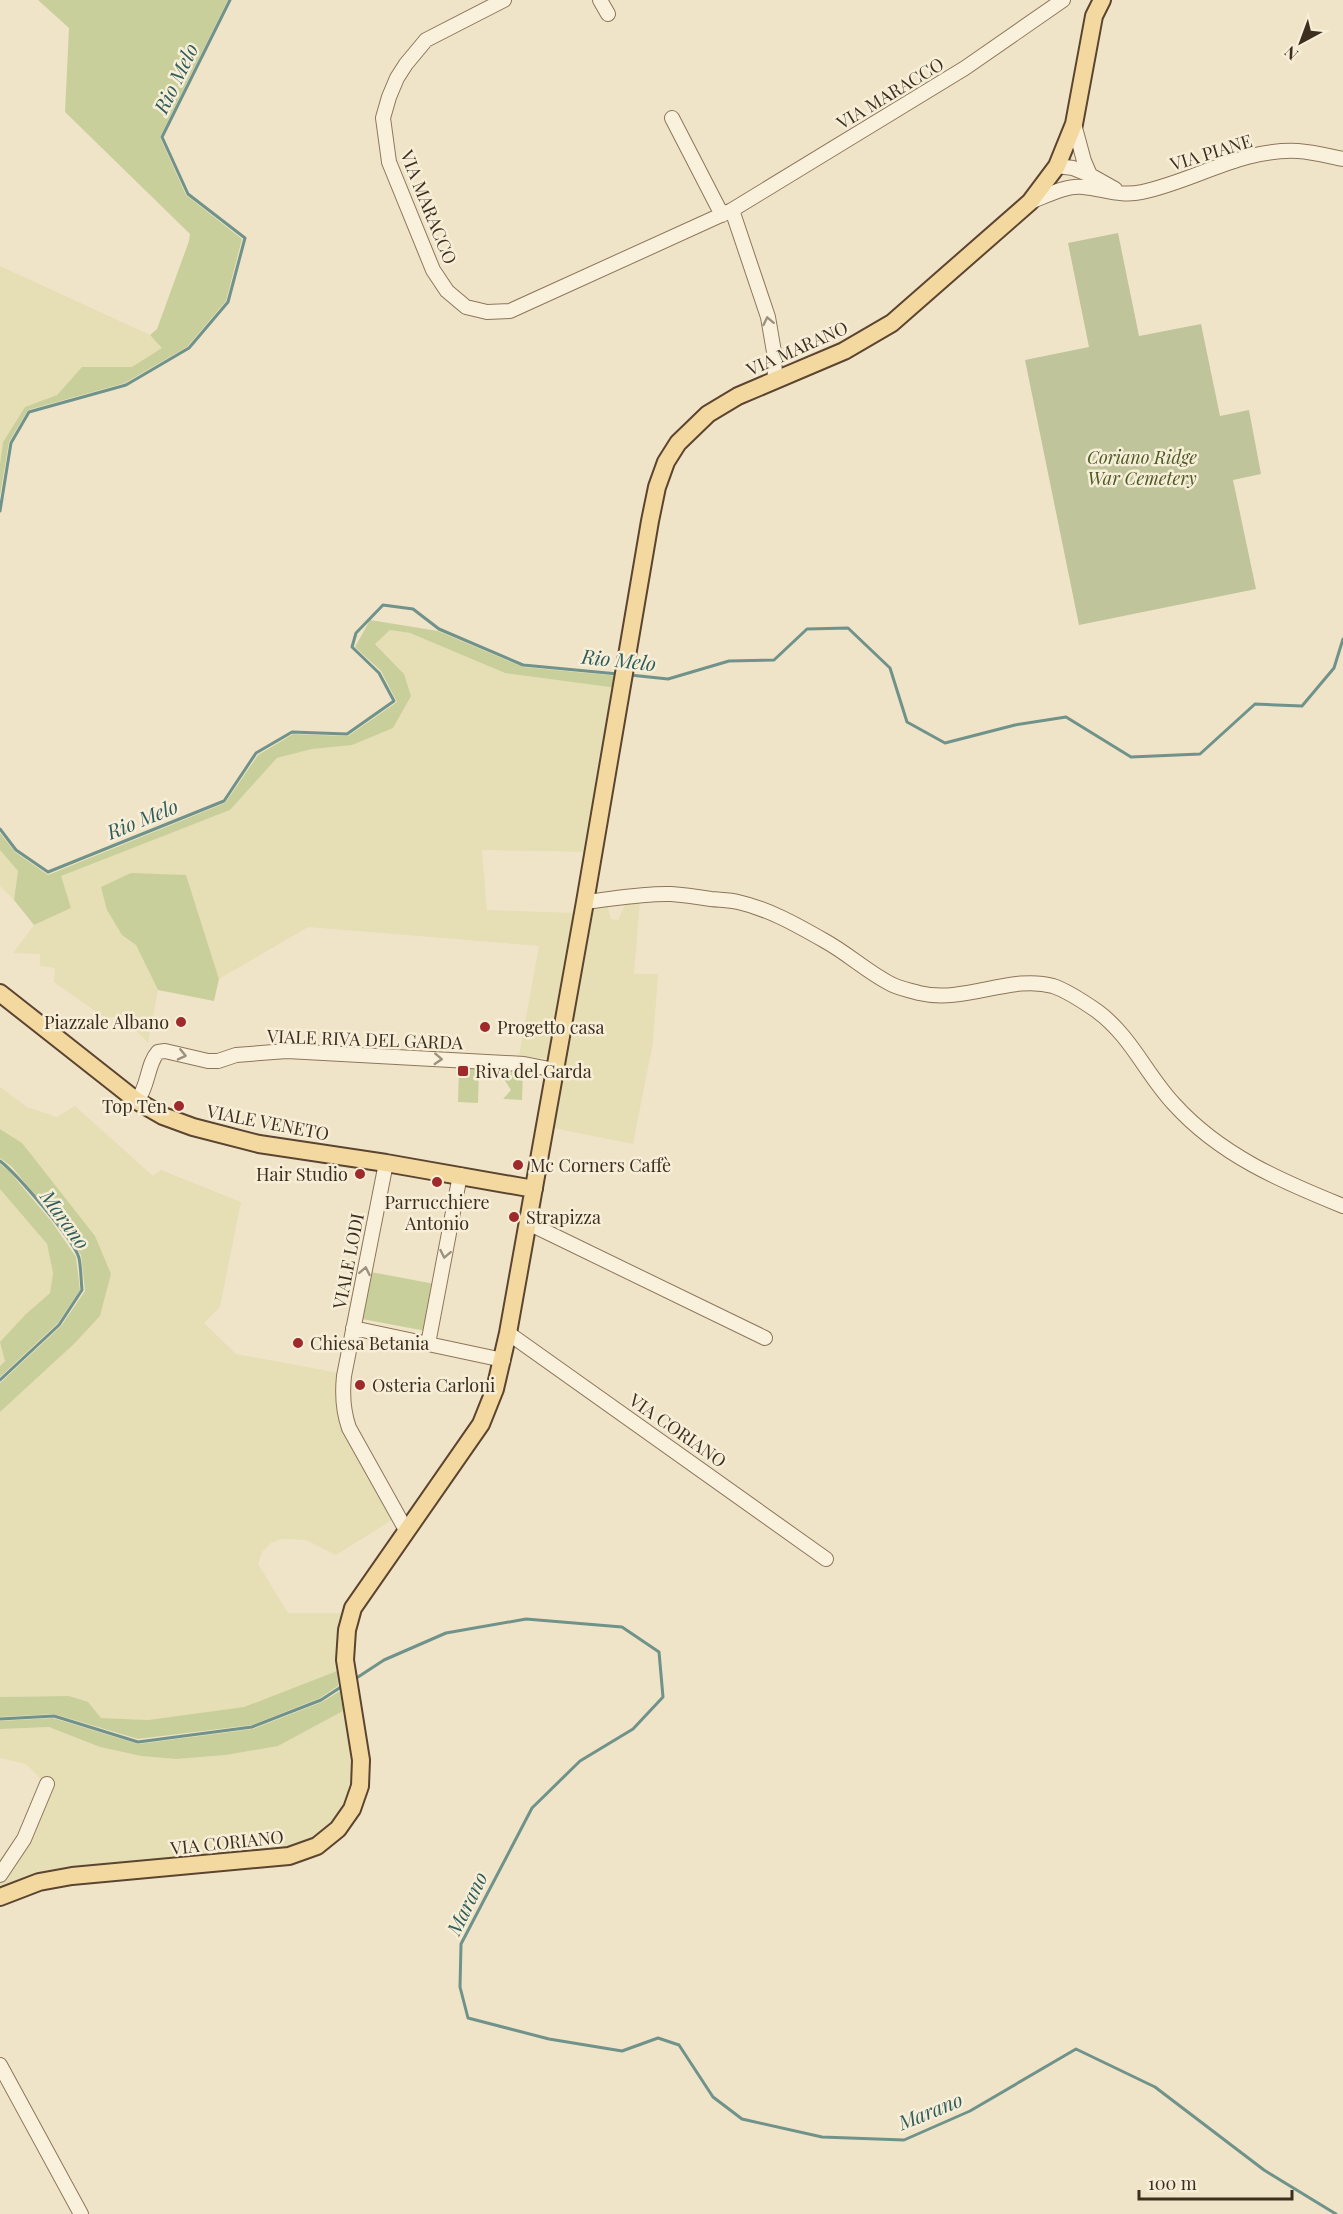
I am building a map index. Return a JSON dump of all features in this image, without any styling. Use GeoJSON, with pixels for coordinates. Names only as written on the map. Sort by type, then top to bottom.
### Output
{"type":"FeatureCollection","features":[{"type":"Feature","properties":{"kind":"main road","name":"VIA MARANO"},"geometry":{"type":"LineString","coordinates":[[534,1189],[624,668],[657,487],[666,462],[678,443],[708,414],[738,396],[844,351],[892,322],[1030,202],[1057,166],[1074,124],[1094,15],[1102,0]]}},
{"type":"Feature","properties":{"kind":"main road","name":"VIALE VENETO"},"geometry":{"type":"LineString","coordinates":[[0,993],[137,1101],[163,1116],[193,1127],[259,1144],[534,1189]]}},
{"type":"Feature","properties":{"kind":"main road","name":"VIA CORIANO"},"geometry":{"type":"LineString","coordinates":[[0,1897],[39,1882],[72,1876],[289,1856],[317,1846],[338,1829],[352,1809],[360,1786],[361,1760],[345,1660],[347,1630],[353,1608],[481,1424],[495,1389],[502,1360],[534,1189]]}},
{"type":"Feature","properties":{"kind":"street","name":"VIA MARACCO"},"geometry":{"type":"LineString","coordinates":[[504,0],[426,40],[397,78],[383,118],[388,162],[433,270],[447,291],[466,308],[487,312],[510,311],[727,213],[965,68],[1063,0]]}},
{"type":"Feature","properties":{"kind":"street"},"geometry":{"type":"LineString","coordinates":[[600,0],[608,14]]}},
{"type":"Feature","properties":{"kind":"street"},"geometry":{"type":"LineString","coordinates":[[672,118],[727,213],[768,316],[774,352],[775,379]]}},
{"type":"Feature","properties":{"kind":"street"},"geometry":{"type":"LineString","coordinates":[[1074,124],[1087,181]]}},
{"type":"Feature","properties":{"kind":"street","name":"VIA PIANE"},"geometry":{"type":"LineString","coordinates":[[1057,166],[1074,168],[1087,181],[1107,193],[1125,193],[1141,192],[1246,157],[1269,153],[1297,151],[1343,159]]}},
{"type":"Feature","properties":{"kind":"street","name":"VIA PIANE"},"geometry":{"type":"LineString","coordinates":[[1030,202],[1087,181]]}},
{"type":"Feature","properties":{"kind":"street"},"geometry":{"type":"LineString","coordinates":[[585,902],[670,894],[738,902],[783,917],[840,950],[890,984],[921,993],[948,996],[981,992],[1013,984],[1053,986],[1098,1012],[1124,1035],[1157,1084],[1174,1104],[1196,1126],[1227,1150],[1273,1176],[1343,1206]]}},
{"type":"Feature","properties":{"kind":"street","name":"VIALE RIVA DEL GARDA"},"geometry":{"type":"LineString","coordinates":[[137,1101],[144,1091],[154,1057],[158,1052],[165,1051],[208,1061],[218,1061],[247,1053],[287,1051],[524,1064],[555,1070]]}},
{"type":"Feature","properties":{"kind":"street","name":"VIALE LODI"},"geometry":{"type":"LineString","coordinates":[[386,1163],[353,1328],[343,1392],[345,1416],[349,1428],[406,1530]]}},
{"type":"Feature","properties":{"kind":"street"},"geometry":{"type":"LineString","coordinates":[[428,1344],[460,1176]]}},
{"type":"Feature","properties":{"kind":"street"},"geometry":{"type":"LineString","coordinates":[[528,1223],[765,1338]]}},
{"type":"Feature","properties":{"kind":"street"},"geometry":{"type":"LineString","coordinates":[[353,1328],[502,1360]]}},
{"type":"Feature","properties":{"kind":"street","name":"VIA CORIANO"},"geometry":{"type":"LineString","coordinates":[[508,1333],[826,1559]]}},
{"type":"Feature","properties":{"kind":"street"},"geometry":{"type":"LineString","coordinates":[[0,1875],[24,1839],[47,1784]]}},
{"type":"Feature","properties":{"kind":"street"},"geometry":{"type":"LineString","coordinates":[[0,2065],[81,2214]]}},
{"type":"Feature","properties":{"kind":"shaded area"},"geometry":{"type":"Polygon","coordinates":[[[0,266],[150,335],[163,348],[133,367],[82,367],[57,395],[25,407],[3,442],[0,464],[0,266]]]}},
{"type":"Feature","properties":{"kind":"shaded area"},"geometry":{"type":"Polygon","coordinates":[[[390,630],[410,633],[505,673],[617,688],[586,852],[482,850],[487,910],[577,913],[552,1059],[519,1056],[539,946],[308,927],[219,979],[186,875],[122,935],[136,945],[158,990],[148,1043],[122,1016],[105,1018],[54,982],[55,968],[40,966],[40,954],[13,953],[34,925],[71,908],[60,876],[230,810],[277,758],[393,728],[404,674],[375,643],[390,630]]]}},
{"type":"Feature","properties":{"kind":"shaded area"},"geometry":{"type":"Polygon","coordinates":[[[0,850],[18,871],[14,900],[0,886],[0,850]]]}},
{"type":"Feature","properties":{"kind":"shaded area"},"geometry":{"type":"Polygon","coordinates":[[[640,902],[634,974],[658,974],[653,1042],[633,1144],[553,1128],[593,906],[607,903],[611,919],[618,920],[626,903],[640,902]]]}},
{"type":"Feature","properties":{"kind":"shaded area"},"geometry":{"type":"Polygon","coordinates":[[[0,1087],[27,1107],[57,1117],[75,1106],[153,1176],[161,1170],[241,1202],[220,1307],[204,1323],[236,1354],[339,1373],[345,1431],[392,1520],[336,1555],[306,1540],[281,1539],[271,1543],[262,1552],[258,1564],[288,1613],[347,1613],[337,1671],[244,1707],[148,1720],[100,1718],[88,1703],[69,1696],[0,1697],[0,1412],[75,1343],[100,1316],[111,1274],[22,1143],[0,1129],[0,1087]]]}},
{"type":"Feature","properties":{"kind":"shaded area"},"geometry":{"type":"Polygon","coordinates":[[[0,1189],[47,1244],[53,1273],[50,1293],[26,1314],[5,1361],[0,1366],[0,1189]]]}},
{"type":"Feature","properties":{"kind":"shaded area"},"geometry":{"type":"Polygon","coordinates":[[[343,1711],[355,1762],[353,1784],[345,1807],[333,1824],[311,1841],[286,1850],[0,1891],[0,1882],[6,1874],[44,1782],[26,1764],[0,1758],[0,1729],[49,1727],[100,1747],[141,1756],[176,1759],[226,1755],[278,1746],[343,1711]]]}},
{"type":"Feature","properties":{"kind":"green space"},"geometry":{"type":"Polygon","coordinates":[[[38,0],[228,0],[160,137],[186,195],[242,239],[226,301],[187,347],[125,383],[28,410],[9,442],[0,496],[3,442],[25,407],[57,395],[82,367],[132,367],[162,348],[150,335],[157,329],[190,234],[65,112],[69,28],[38,0]]]}},
{"type":"Feature","properties":{"kind":"green space","name":"Coriano Ridge War Cemetery"},"geometry":{"type":"Polygon","coordinates":[[[1118,233],[1139,336],[1201,324],[1220,416],[1249,410],[1261,474],[1233,480],[1256,589],[1079,625],[1025,360],[1089,347],[1068,243],[1118,233]]]}},
{"type":"Feature","properties":{"kind":"green space"},"geometry":{"type":"Polygon","coordinates":[[[370,620],[438,631],[523,667],[619,676],[617,688],[505,673],[410,633],[390,630],[375,644],[404,674],[411,696],[393,728],[352,745],[312,749],[277,758],[230,810],[61,876],[71,908],[34,925],[14,900],[18,871],[0,850],[0,833],[15,852],[48,875],[225,803],[258,755],[293,734],[348,736],[397,702],[381,671],[355,647],[370,620]]]}},
{"type":"Feature","properties":{"kind":"green space"},"geometry":{"type":"Polygon","coordinates":[[[131,873],[186,875],[219,979],[214,1001],[158,990],[136,945],[122,935],[107,910],[101,887],[131,873]]]}},
{"type":"Feature","properties":{"kind":"green space"},"geometry":{"type":"Polygon","coordinates":[[[459,1069],[479,1069],[478,1103],[458,1102],[459,1069]]]}},
{"type":"Feature","properties":{"kind":"green space"},"geometry":{"type":"Polygon","coordinates":[[[498,1070],[523,1072],[522,1100],[503,1099],[511,1090],[498,1070]]]}},
{"type":"Feature","properties":{"kind":"green space"},"geometry":{"type":"Polygon","coordinates":[[[0,1129],[22,1143],[95,1236],[111,1274],[100,1316],[75,1343],[0,1412],[0,1383],[61,1326],[85,1291],[81,1255],[12,1167],[0,1158],[0,1129]]]}},
{"type":"Feature","properties":{"kind":"green space"},"geometry":{"type":"Polygon","coordinates":[[[0,1164],[9,1171],[52,1222],[76,1257],[80,1290],[58,1323],[0,1377],[0,1366],[5,1361],[0,1342],[50,1293],[53,1273],[47,1244],[0,1189],[0,1164]]]}},
{"type":"Feature","properties":{"kind":"green space"},"geometry":{"type":"Polygon","coordinates":[[[371,1272],[435,1284],[426,1331],[362,1319],[371,1272]]]}},
{"type":"Feature","properties":{"kind":"green space"},"geometry":{"type":"Polygon","coordinates":[[[337,1671],[338,1686],[320,1698],[252,1725],[138,1739],[54,1714],[0,1717],[0,1697],[69,1696],[88,1702],[101,1718],[148,1720],[244,1707],[337,1671]]]}},
{"type":"Feature","properties":{"kind":"green space"},"geometry":{"type":"Polygon","coordinates":[[[340,1691],[343,1711],[278,1746],[226,1755],[176,1759],[141,1756],[100,1747],[49,1727],[0,1729],[0,1721],[53,1718],[138,1744],[253,1729],[322,1702],[340,1691]]]}},
{"type":"Feature","properties":{"kind":"waterway","name":"Rio Melo"},"geometry":{"type":"LineString","coordinates":[[0,511],[11,443],[29,412],[126,385],[189,348],[228,302],[245,238],[188,194],[162,137],[230,0]]}},
{"type":"Feature","properties":{"kind":"waterway","name":"Rio Melo"},"geometry":{"type":"LineString","coordinates":[[0,829],[16,850],[48,872],[224,801],[256,753],[292,732],[347,734],[394,701],[379,673],[352,647],[356,633],[383,605],[413,609],[439,629],[523,665],[618,674]]}},
{"type":"Feature","properties":{"kind":"waterway","name":"Rio Melo"},"geometry":{"type":"LineString","coordinates":[[630,675],[668,679],[729,661],[774,660],[807,629],[848,628],[890,668],[907,722],[945,743],[1015,725],[1066,717],[1131,757],[1200,754],[1255,704],[1302,706],[1334,668],[1343,639]]}},
{"type":"Feature","properties":{"kind":"waterway","name":"Marano"},"geometry":{"type":"LineString","coordinates":[[0,1161],[44,1207],[75,1249],[79,1258],[82,1290],[59,1325],[0,1380]]}},
{"type":"Feature","properties":{"kind":"waterway","name":"Marano"},"geometry":{"type":"LineString","coordinates":[[355,1679],[384,1660],[446,1633],[526,1619],[622,1627],[659,1652],[663,1697],[633,1729],[580,1761],[532,1808],[461,1944],[460,1987],[468,2018],[549,2039],[622,2051],[658,2038],[679,2045],[713,2097],[742,2119],[822,2137],[904,2140],[970,2111],[1076,2049],[1155,2087],[1264,2170],[1336,2214]]}},
{"type":"Feature","properties":{"kind":"waterway","name":"Marano"},"geometry":{"type":"LineString","coordinates":[[0,1719],[54,1716],[138,1742],[252,1727],[321,1700],[344,1685]]}},
{"type":"Feature","properties":{"kind":"place","name":"Piazzale Albano"},"geometry":{"type":"Point","coordinates":[181,1022]}},
{"type":"Feature","properties":{"kind":"place","name":"Progetto casa"},"geometry":{"type":"Point","coordinates":[485,1027]}},
{"type":"Feature","properties":{"kind":"place","name":"Riva del Garda"},"geometry":{"type":"Point","coordinates":[463,1071]}},
{"type":"Feature","properties":{"kind":"place","name":"Top Ten"},"geometry":{"type":"Point","coordinates":[179,1106]}},
{"type":"Feature","properties":{"kind":"place","name":"Mc Corners Caffè"},"geometry":{"type":"Point","coordinates":[518,1165]}},
{"type":"Feature","properties":{"kind":"place","name":"Hair Studio"},"geometry":{"type":"Point","coordinates":[360,1174]}},
{"type":"Feature","properties":{"kind":"place","name":"Parrucchiere Antonio"},"geometry":{"type":"Point","coordinates":[437,1182]}},
{"type":"Feature","properties":{"kind":"place","name":"Strapizza"},"geometry":{"type":"Point","coordinates":[514,1217]}},
{"type":"Feature","properties":{"kind":"place","name":"Chiesa Betania"},"geometry":{"type":"Point","coordinates":[298,1343]}},
{"type":"Feature","properties":{"kind":"place","name":"Osteria Carloni"},"geometry":{"type":"Point","coordinates":[360,1385]}}]}
